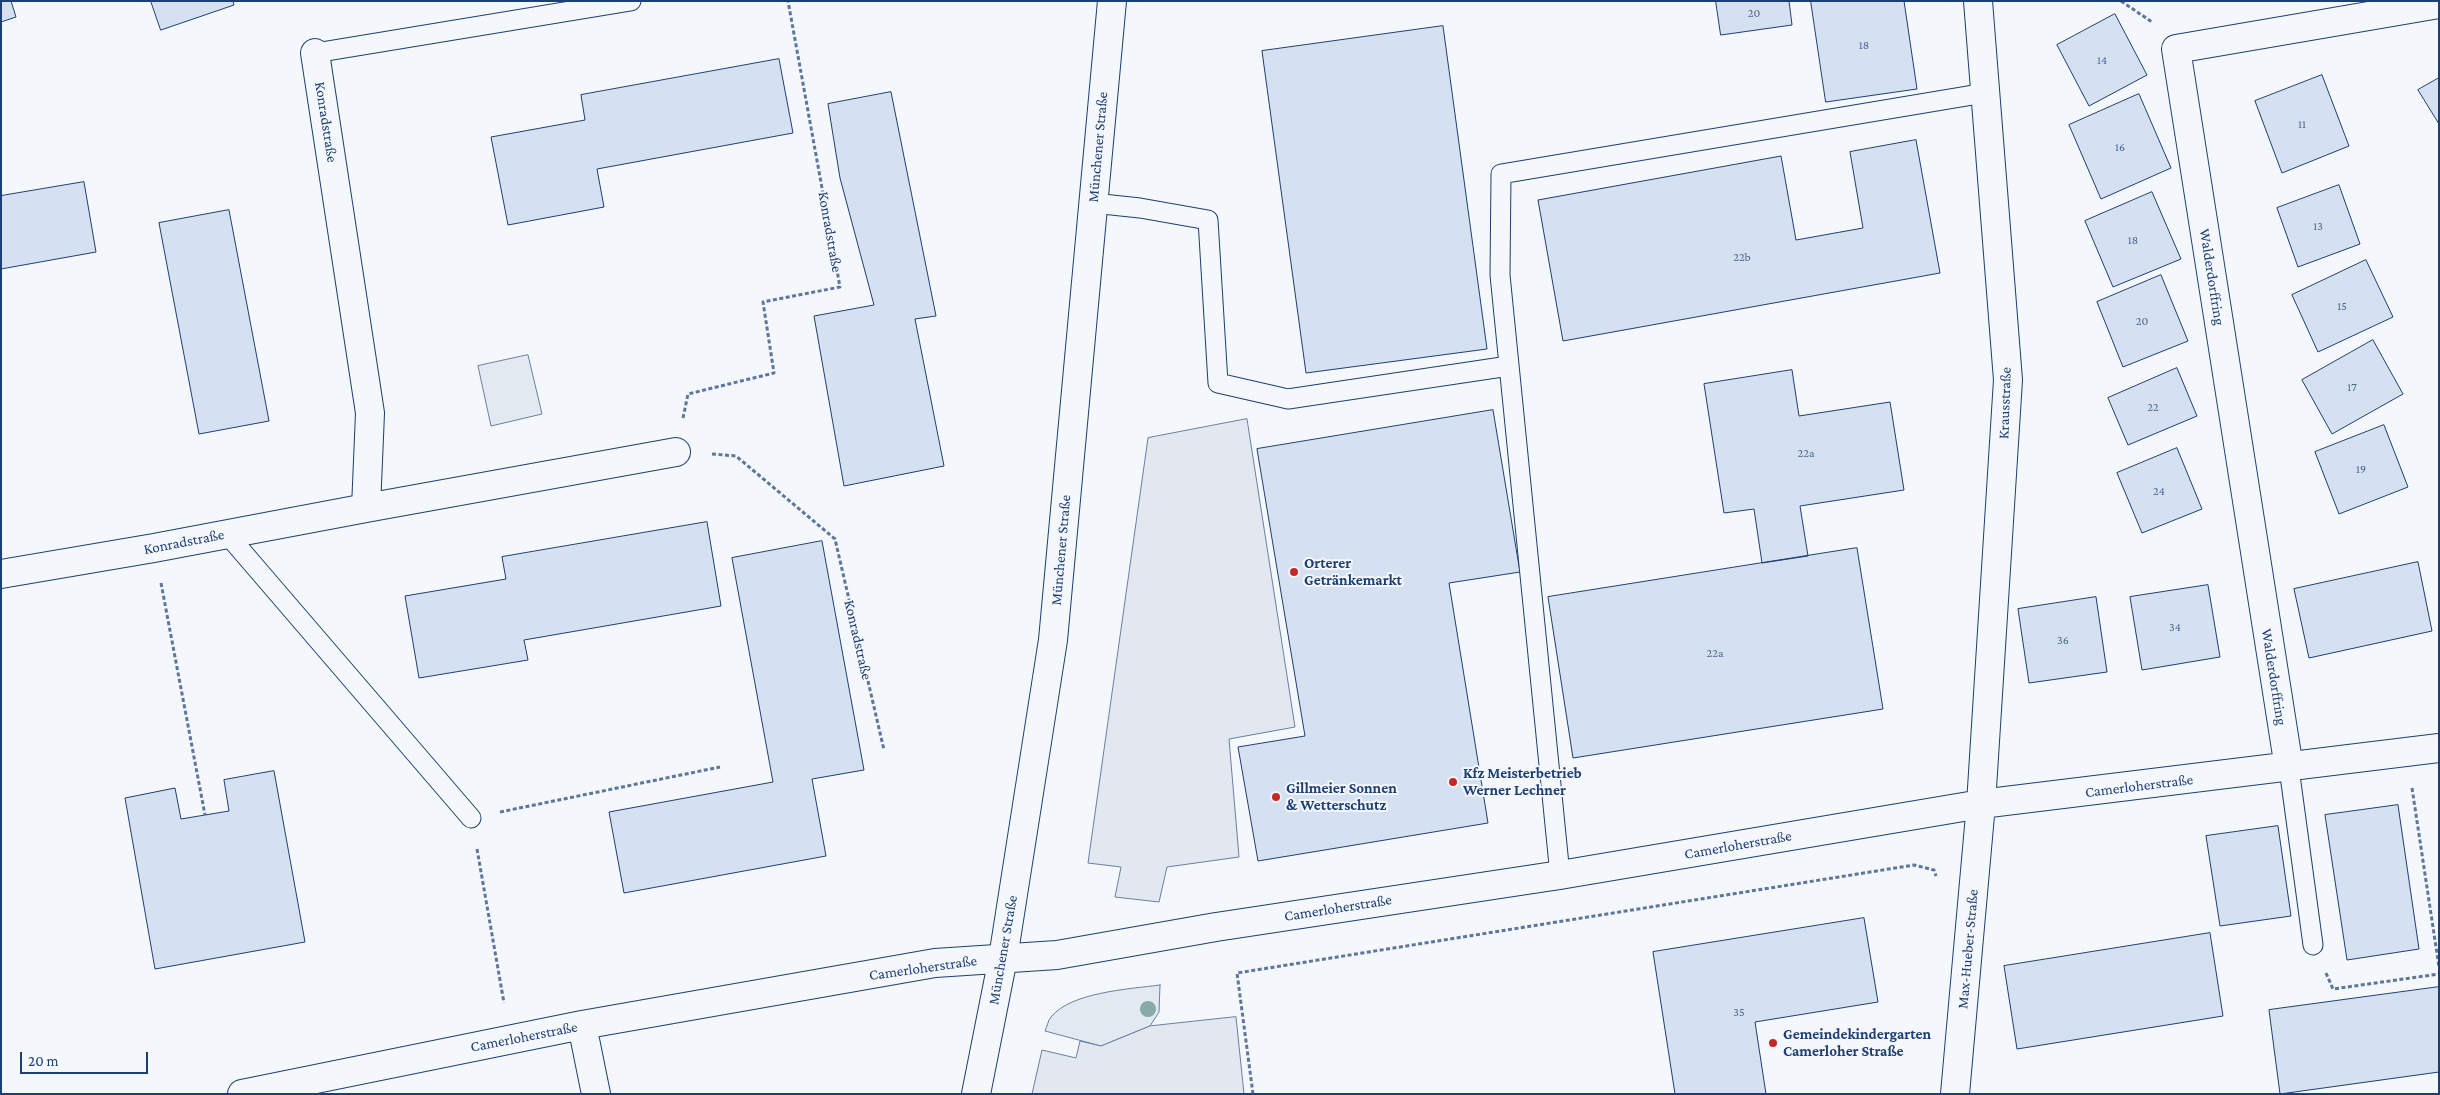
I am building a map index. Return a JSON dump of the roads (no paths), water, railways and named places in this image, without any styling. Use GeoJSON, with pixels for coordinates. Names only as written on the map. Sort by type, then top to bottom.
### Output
{"type":"FeatureCollection","features":[{"type":"Feature","properties":{"kind":"street","name":"Münchener Straße"},"geometry":{"type":"LineString","coordinates":[[976,1094],[1003,958],[1053,640],[1112,1]]}},
{"type":"Feature","properties":{"kind":"street","name":"Krausstraße"},"geometry":{"type":"LineString","coordinates":[[1978,1],[2008,380],[1981,804]]}},
{"type":"Feature","properties":{"kind":"street","name":"Walderdorffring"},"geometry":{"type":"LineString","coordinates":[[2288,768],[2176,49],[2439,4]]}},
{"type":"Feature","properties":{"kind":"street","name":"Konradstraße"},"geometry":{"type":"LineString","coordinates":[[316,53],[370,413],[366,508]]}},
{"type":"Feature","properties":{"kind":"street","name":"Konradstraße"},"geometry":{"type":"LineString","coordinates":[[1,574],[154,548],[676,452]]}},
{"type":"Feature","properties":{"kind":"street","name":"Camerloherstraße"},"geometry":{"type":"LineString","coordinates":[[242,1094],[582,1025],[935,963],[1057,955],[1216,927],[1560,875],[1981,804],[2288,768],[2439,748]]}},
{"type":"Feature","properties":{"kind":"street","name":"Max-Hueber-Straße"},"geometry":{"type":"LineString","coordinates":[[1955,1094],[1981,804]]}},
{"type":"Feature","properties":{"kind":"street"},"geometry":{"type":"LineString","coordinates":[[582,1025],[596,1094]]}},
{"type":"Feature","properties":{"kind":"lane","name":"Konradstraße"},"geometry":{"type":"LineString","coordinates":[[316,53],[631,1]]}},
{"type":"Feature","properties":{"kind":"lane"},"geometry":{"type":"LineString","coordinates":[[1560,875],[1500,275],[1501,174],[1986,92]]}},
{"type":"Feature","properties":{"kind":"lane"},"geometry":{"type":"LineString","coordinates":[[1093,203],[1140,208],[1208,220],[1218,383],[1288,399],[1509,366]]}},
{"type":"Feature","properties":{"kind":"lane"},"geometry":{"type":"LineString","coordinates":[[227,534],[471,818]]}},
{"type":"Feature","properties":{"kind":"lane"},"geometry":{"type":"LineString","coordinates":[[2288,768],[2313,945]]}},
{"type":"Feature","properties":{"kind":"place","name":"Orterer Getränkemarkt"},"geometry":{"type":"Point","coordinates":[1294,572]}},
{"type":"Feature","properties":{"kind":"place","name":"Kfz Meisterbetrieb Werner Lechner"},"geometry":{"type":"Point","coordinates":[1453,782]}},
{"type":"Feature","properties":{"kind":"place","name":"Gillmeier Sonnen & Wetterschutz"},"geometry":{"type":"Point","coordinates":[1276,797]}},
{"type":"Feature","properties":{"kind":"place","name":"Gemeindekindergarten Camerloher Straße"},"geometry":{"type":"Point","coordinates":[1773,1043]}}]}
